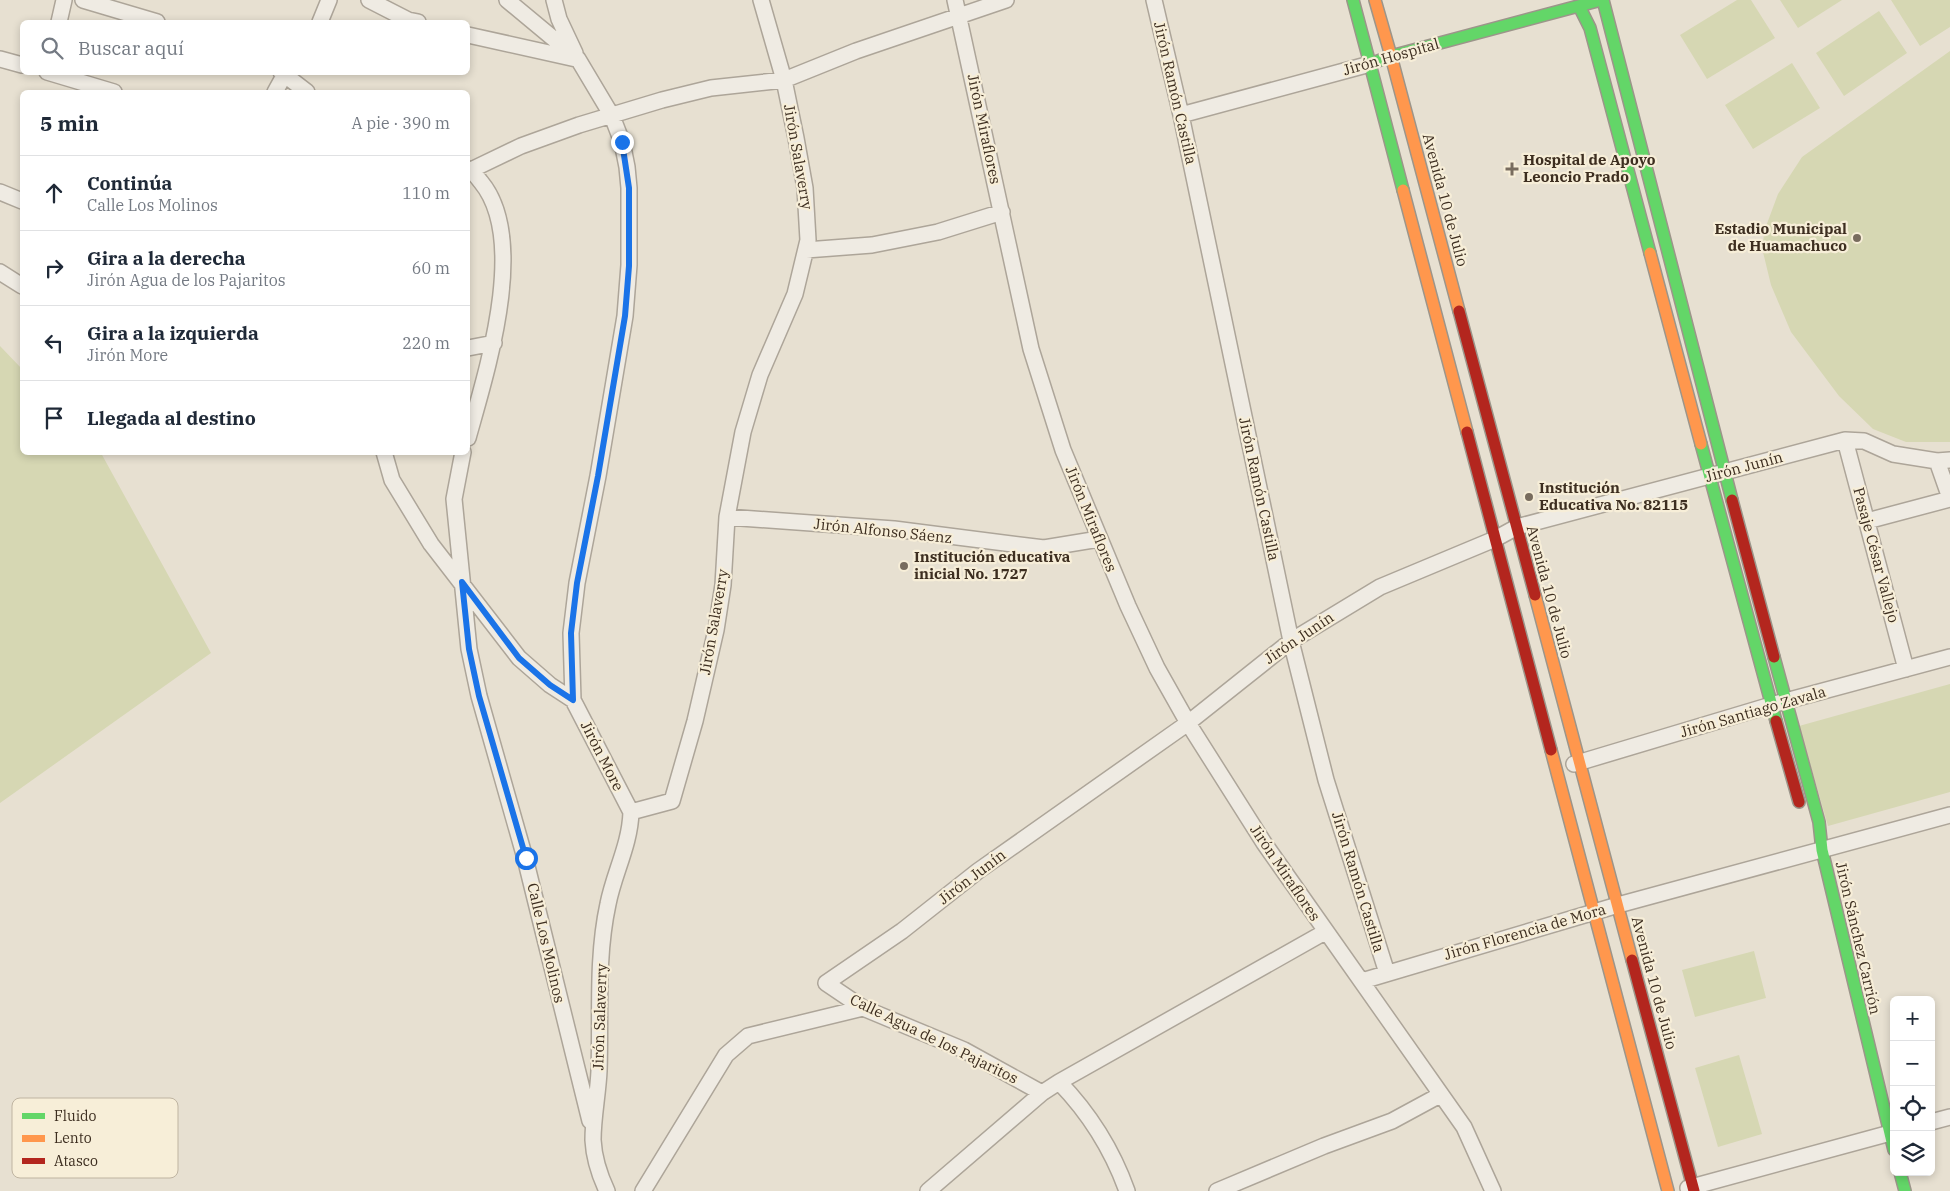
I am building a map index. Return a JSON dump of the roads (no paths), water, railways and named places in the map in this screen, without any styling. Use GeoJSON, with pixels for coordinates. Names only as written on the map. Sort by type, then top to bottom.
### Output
{"type":"FeatureCollection","features":[{"type":"Feature","properties":{"kind":"main road"},"geometry":{"type":"LineString","coordinates":[[1353,0],[1668,1191]]}},
{"type":"Feature","properties":{"kind":"main road","name":"Avenida 10 de Julio"},"geometry":{"type":"LineString","coordinates":[[1375,0],[1694,1189]]}},
{"type":"Feature","properties":{"kind":"main road"},"geometry":{"type":"LineString","coordinates":[[1602,0],[1717,474],[1770,705],[1804,821],[1822,850]]}},
{"type":"Feature","properties":{"kind":"main road","name":"Jirón Hospital"},"geometry":{"type":"LineString","coordinates":[[1370,64],[1391,56],[1578,3],[1602,0]]}},
{"type":"Feature","properties":{"kind":"main road"},"geometry":{"type":"LineString","coordinates":[[1578,3],[1590,28],[1717,474],[1788,701],[1819,822],[1822,850]]}},
{"type":"Feature","properties":{"kind":"main road","name":"Jirón Sánchez Carrión"},"geometry":{"type":"LineString","coordinates":[[1822,850],[1892,1131]]}},
{"type":"Feature","properties":{"kind":"main road"},"geometry":{"type":"LineString","coordinates":[[1901,1176],[1905,1191]]}},
{"type":"Feature","properties":{"kind":"street"},"geometry":{"type":"LineString","coordinates":[[59,20],[64,0]]}},
{"type":"Feature","properties":{"kind":"street"},"geometry":{"type":"LineString","coordinates":[[83,0],[150,20]]}},
{"type":"Feature","properties":{"kind":"street"},"geometry":{"type":"LineString","coordinates":[[321,20],[329,0]]}},
{"type":"Feature","properties":{"kind":"street"},"geometry":{"type":"LineString","coordinates":[[368,0],[408,20]]}},
{"type":"Feature","properties":{"kind":"street","name":"Jirón More"},"geometry":{"type":"LineString","coordinates":[[507,0],[578,59],[612,116],[622,142],[627,174],[629,266],[623,325],[598,476],[577,583],[571,633],[573,700],[631,812]]}},
{"type":"Feature","properties":{"kind":"street"},"geometry":{"type":"LineString","coordinates":[[554,0],[559,19],[578,59]]}},
{"type":"Feature","properties":{"kind":"street","name":"Jirón Salaverry"},"geometry":{"type":"LineString","coordinates":[[607,1191],[597,1169],[593,1140],[604,930],[608,904],[631,832],[631,812],[672,801],[695,721],[716,630],[723,585],[727,517],[743,432],[760,375],[795,294],[806,250],[808,224],[805,188],[784,80],[761,0]]}},
{"type":"Feature","properties":{"kind":"street"},"geometry":{"type":"LineString","coordinates":[[470,170],[521,146],[579,125],[662,100],[711,88],[784,80],[957,7],[1006,0]]}},
{"type":"Feature","properties":{"kind":"street","name":"Jirón Ramón Castilla"},"geometry":{"type":"LineString","coordinates":[[1154,0],[1181,115],[1291,641],[1326,780],[1387,973]]}},
{"type":"Feature","properties":{"kind":"street","name":"Jirón Miraflores"},"geometry":{"type":"LineString","coordinates":[[957,7],[1031,349],[1063,450],[1099,539],[1157,668],[1188,723],[1264,843],[1325,932],[1362,981]]}},
{"type":"Feature","properties":{"kind":"street"},"geometry":{"type":"LineString","coordinates":[[470,35],[578,59]]}},
{"type":"Feature","properties":{"kind":"street"},"geometry":{"type":"LineString","coordinates":[[0,59],[20,64]]}},
{"type":"Feature","properties":{"kind":"street","name":"Jirón Hospital"},"geometry":{"type":"LineString","coordinates":[[1181,115],[1370,64]]}},
{"type":"Feature","properties":{"kind":"street"},"geometry":{"type":"LineString","coordinates":[[54,75],[107,90]]}},
{"type":"Feature","properties":{"kind":"street"},"geometry":{"type":"LineString","coordinates":[[276,90],[283,75]]}},
{"type":"Feature","properties":{"kind":"street"},"geometry":{"type":"LineString","coordinates":[[286,75],[305,90]]}},
{"type":"Feature","properties":{"kind":"street"},"geometry":{"type":"LineString","coordinates":[[470,171],[488,190],[496,209],[502,250],[502,282],[494,343],[470,431]]}},
{"type":"Feature","properties":{"kind":"street"},"geometry":{"type":"LineString","coordinates":[[0,192],[20,200]]}},
{"type":"Feature","properties":{"kind":"street"},"geometry":{"type":"LineString","coordinates":[[806,250],[872,245],[938,232],[1002,212]]}},
{"type":"Feature","properties":{"kind":"street"},"geometry":{"type":"LineString","coordinates":[[0,272],[20,285]]}},
{"type":"Feature","properties":{"kind":"street"},"geometry":{"type":"LineString","coordinates":[[470,348],[494,343]]}},
{"type":"Feature","properties":{"kind":"street"},"geometry":{"type":"LineString","coordinates":[[1845,440],[1864,441],[1893,454],[1943,460],[1950,498],[1867,521]]}},
{"type":"Feature","properties":{"kind":"street","name":"Jirón Junín"},"geometry":{"type":"LineString","coordinates":[[826,983],[902,931],[978,871],[1188,723],[1291,641],[1380,587],[1496,539],[1517,527],[1845,440]]}},
{"type":"Feature","properties":{"kind":"street","name":"Pasaje César Vallejo"},"geometry":{"type":"LineString","coordinates":[[1845,440],[1906,669]]}},
{"type":"Feature","properties":{"kind":"street"},"geometry":{"type":"LineString","coordinates":[[385,455],[392,480],[403,501],[431,544],[519,658],[550,685],[573,700]]}},
{"type":"Feature","properties":{"kind":"street","name":"Calle Los Molinos"},"geometry":{"type":"LineString","coordinates":[[462,455],[454,499],[469,649],[479,696],[526,858],[576,1071],[587,1105],[593,1140]]}},
{"type":"Feature","properties":{"kind":"street","name":"Jirón Alfonso Sáenz"},"geometry":{"type":"LineString","coordinates":[[727,517],[894,529],[1044,548],[1099,539]]}},
{"type":"Feature","properties":{"kind":"street","name":"Jirón Santiago Zavala"},"geometry":{"type":"LineString","coordinates":[[1556,769],[1770,705],[1950,657]]}},
{"type":"Feature","properties":{"kind":"street","name":"Jirón Florencia de Mora"},"geometry":{"type":"LineString","coordinates":[[1362,981],[1618,905],[1950,815]]}},
{"type":"Feature","properties":{"kind":"street"},"geometry":{"type":"LineString","coordinates":[[928,1191],[1042,1093],[1325,932]]}},
{"type":"Feature","properties":{"kind":"street"},"geometry":{"type":"LineString","coordinates":[[1362,981],[1464,1127],[1493,1191]]}},
{"type":"Feature","properties":{"kind":"street","name":"Calle Agua de los Pajaritos"},"geometry":{"type":"LineString","coordinates":[[826,983],[863,1008],[964,1050],[1042,1093]]}},
{"type":"Feature","properties":{"kind":"street"},"geometry":{"type":"LineString","coordinates":[[643,1191],[726,1055],[748,1036],[863,1008]]}},
{"type":"Feature","properties":{"kind":"street"},"geometry":{"type":"LineString","coordinates":[[1059,1082],[1079,1103],[1100,1133],[1119,1168],[1127,1191]]}},
{"type":"Feature","properties":{"kind":"street"},"geometry":{"type":"LineString","coordinates":[[1217,1191],[1324,1146],[1392,1121],[1440,1095]]}},
{"type":"Feature","properties":{"kind":"street"},"geometry":{"type":"LineString","coordinates":[[1935,1121],[1950,1117]]}},
{"type":"Feature","properties":{"kind":"street"},"geometry":{"type":"LineString","coordinates":[[1677,1191],[1694,1189],[1890,1134]]}},
{"type":"Feature","properties":{"kind":"place","name":"Hospital de Apoyo Leoncio Prado"},"geometry":{"type":"Point","coordinates":[1512,169]}},
{"type":"Feature","properties":{"kind":"place","name":"Estadio Municipal de Huamachuco"},"geometry":{"type":"Point","coordinates":[1857,238]}},
{"type":"Feature","properties":{"kind":"place","name":"Institución Educativa No. 82115"},"geometry":{"type":"Point","coordinates":[1529,497]}},
{"type":"Feature","properties":{"kind":"place","name":"Institución educativa inicial No. 1727"},"geometry":{"type":"Point","coordinates":[904,566]}}]}
